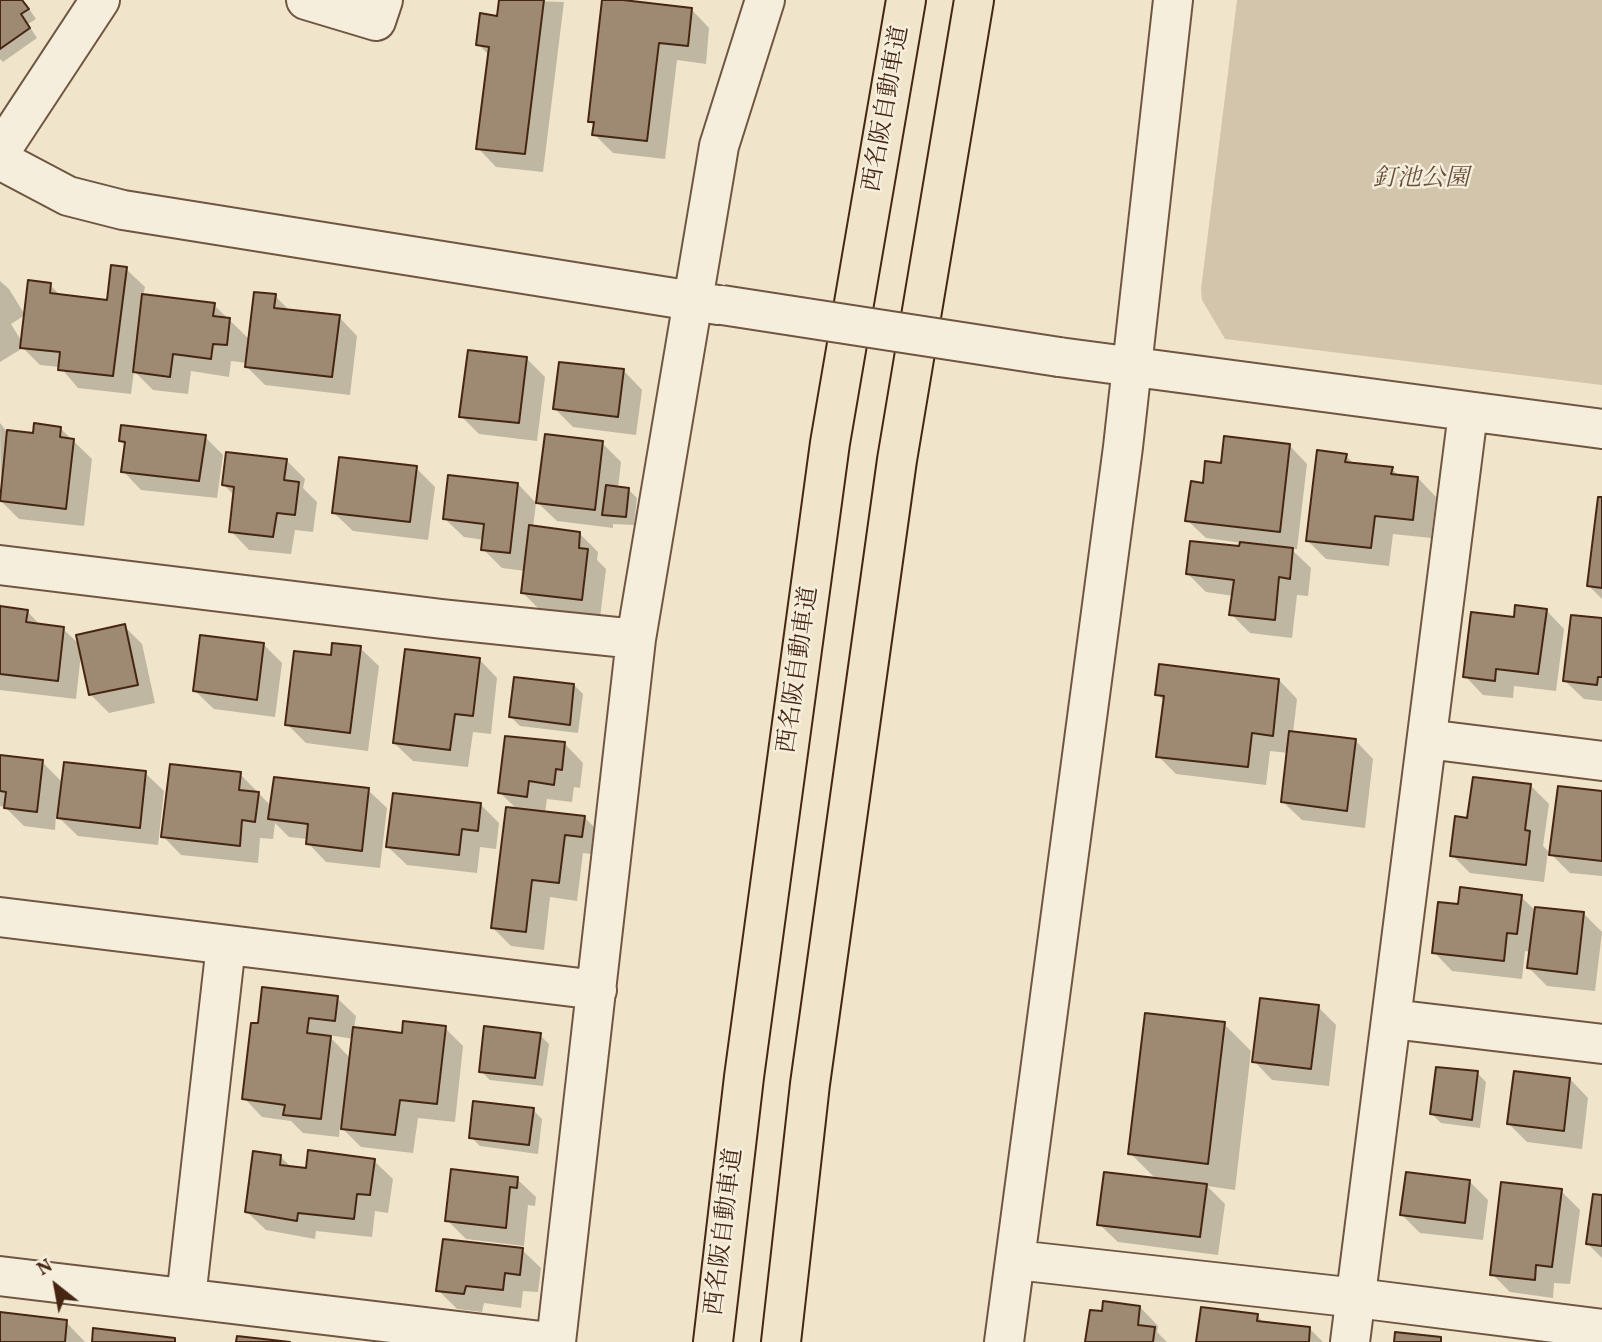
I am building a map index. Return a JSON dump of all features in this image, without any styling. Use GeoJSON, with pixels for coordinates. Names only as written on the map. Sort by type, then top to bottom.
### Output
{"type":"FeatureCollection","features":[{"type":"Feature","properties":{"kind":"highway","name":"西名阪自動車道"},"geometry":{"type":"LineString","coordinates":[[713,1342],[744,1077],[830,443],[906,0]]}},
{"type":"Feature","properties":{"kind":"highway"},"geometry":{"type":"LineString","coordinates":[[781,1342],[810,1084],[897,460],[974,0]]}},
{"type":"Feature","properties":{"kind":"street"},"geometry":{"type":"LineString","coordinates":[[0,152],[100,0]]}},
{"type":"Feature","properties":{"kind":"street"},"geometry":{"type":"LineString","coordinates":[[306,0],[376,21],[383,0]]}},
{"type":"Feature","properties":{"kind":"street"},"geometry":{"type":"LineString","coordinates":[[556,1342],[636,639],[707,303],[719,146],[765,0]]}},
{"type":"Feature","properties":{"kind":"street"},"geometry":{"type":"LineString","coordinates":[[1004,1342],[1123,447],[1173,0]]}},
{"type":"Feature","properties":{"kind":"street"},"geometry":{"type":"LineString","coordinates":[[0,160],[68,196],[123,210],[1130,368],[1602,429]]}},
{"type":"Feature","properties":{"kind":"street"},"geometry":{"type":"LineString","coordinates":[[1350,1342],[1468,413]]}},
{"type":"Feature","properties":{"kind":"street"},"geometry":{"type":"LineString","coordinates":[[0,565],[442,619],[636,639]]}},
{"type":"Feature","properties":{"kind":"street"},"geometry":{"type":"LineString","coordinates":[[1427,739],[1602,761]]}},
{"type":"Feature","properties":{"kind":"street"},"geometry":{"type":"LineString","coordinates":[[0,917],[597,990]]}},
{"type":"Feature","properties":{"kind":"street"},"geometry":{"type":"LineString","coordinates":[[186,1298],[226,945]]}},
{"type":"Feature","properties":{"kind":"street"},"geometry":{"type":"LineString","coordinates":[[1392,1019],[1602,1044]]}},
{"type":"Feature","properties":{"kind":"street"},"geometry":{"type":"LineString","coordinates":[[1016,1260],[1357,1298],[1602,1329]]}},
{"type":"Feature","properties":{"kind":"street"},"geometry":{"type":"LineString","coordinates":[[0,1276],[550,1342]]}},
{"type":"Feature","properties":{"kind":"green space","name":"釘池公園"},"geometry":{"type":"Polygon","coordinates":[[[1237,0],[1602,0],[1602,385],[1225,339],[1202,300],[1201,289],[1237,0]]]}},
{"type":"Feature","properties":{"kind":"building"},"geometry":{"type":"Polygon","coordinates":[[[0,0],[22,0],[29,9],[21,14],[30,28],[0,49],[0,0]]]}},
{"type":"Feature","properties":{"kind":"building"},"geometry":{"type":"Polygon","coordinates":[[[499,0],[544,0],[525,154],[476,149],[489,47],[476,45],[480,13],[497,16],[499,0]]]}},
{"type":"Feature","properties":{"kind":"building"},"geometry":{"type":"Polygon","coordinates":[[[602,0],[692,8],[688,46],[659,43],[647,141],[592,135],[594,122],[588,122],[602,0]]]}},
{"type":"Feature","properties":{"kind":"building"},"geometry":{"type":"Polygon","coordinates":[[[111,265],[127,267],[113,376],[58,370],[60,352],[20,348],[28,280],[51,283],[50,293],[107,300],[111,265]]]}},
{"type":"Feature","properties":{"kind":"building"},"geometry":{"type":"Polygon","coordinates":[[[254,292],[276,294],[274,308],[340,315],[332,377],[245,367],[254,292]]]}},
{"type":"Feature","properties":{"kind":"building"},"geometry":{"type":"Polygon","coordinates":[[[142,294],[215,303],[213,316],[230,318],[227,345],[213,344],[211,359],[173,354],[170,377],[133,372],[142,294]]]}},
{"type":"Feature","properties":{"kind":"building"},"geometry":{"type":"Polygon","coordinates":[[[468,350],[527,357],[519,423],[459,417],[468,350]]]}},
{"type":"Feature","properties":{"kind":"building"},"geometry":{"type":"Polygon","coordinates":[[[559,362],[624,369],[618,417],[553,409],[559,362]]]}},
{"type":"Feature","properties":{"kind":"building"},"geometry":{"type":"Polygon","coordinates":[[[34,423],[61,427],[60,437],[74,439],[66,509],[0,501],[7,430],[33,433],[34,423]]]}},
{"type":"Feature","properties":{"kind":"building"},"geometry":{"type":"Polygon","coordinates":[[[121,425],[206,435],[199,481],[121,472],[125,442],[119,441],[121,425]]]}},
{"type":"Feature","properties":{"kind":"building"},"geometry":{"type":"Polygon","coordinates":[[[545,434],[603,441],[595,510],[536,503],[545,434]]]}},
{"type":"Feature","properties":{"kind":"building"},"geometry":{"type":"Polygon","coordinates":[[[1224,436],[1290,444],[1280,532],[1185,521],[1191,481],[1203,483],[1205,461],[1221,463],[1224,436]]]}},
{"type":"Feature","properties":{"kind":"building"},"geometry":{"type":"Polygon","coordinates":[[[1317,450],[1347,454],[1345,462],[1393,467],[1391,474],[1418,477],[1413,520],[1375,516],[1371,548],[1306,541],[1317,450]]]}},
{"type":"Feature","properties":{"kind":"building"},"geometry":{"type":"Polygon","coordinates":[[[226,452],[287,459],[284,480],[299,482],[295,515],[277,513],[273,537],[229,532],[234,487],[222,485],[226,452]]]}},
{"type":"Feature","properties":{"kind":"building"},"geometry":{"type":"Polygon","coordinates":[[[339,457],[417,466],[410,522],[332,513],[339,457]]]}},
{"type":"Feature","properties":{"kind":"building"},"geometry":{"type":"Polygon","coordinates":[[[448,475],[518,483],[510,553],[481,550],[484,524],[443,519],[448,475]]]}},
{"type":"Feature","properties":{"kind":"building"},"geometry":{"type":"Polygon","coordinates":[[[606,485],[629,488],[626,517],[602,515],[606,485]]]}},
{"type":"Feature","properties":{"kind":"building"},"geometry":{"type":"Polygon","coordinates":[[[1598,497],[1602,497],[1602,588],[1587,586],[1598,497]]]}},
{"type":"Feature","properties":{"kind":"building"},"geometry":{"type":"Polygon","coordinates":[[[529,525],[580,532],[579,548],[588,549],[582,600],[521,593],[529,525]]]}},
{"type":"Feature","properties":{"kind":"building"},"geometry":{"type":"Polygon","coordinates":[[[1190,541],[1239,546],[1240,542],[1293,548],[1290,579],[1279,577],[1275,620],[1229,615],[1234,580],[1186,574],[1190,541]]]}},
{"type":"Feature","properties":{"kind":"building"},"geometry":{"type":"Polygon","coordinates":[[[1515,605],[1547,609],[1538,674],[1496,669],[1495,681],[1463,677],[1471,612],[1514,617],[1515,605]]]}},
{"type":"Feature","properties":{"kind":"building"},"geometry":{"type":"Polygon","coordinates":[[[0,606],[28,610],[26,622],[64,627],[58,681],[0,674],[0,606]]]}},
{"type":"Feature","properties":{"kind":"building"},"geometry":{"type":"Polygon","coordinates":[[[1571,615],[1602,618],[1602,677],[1598,677],[1597,685],[1563,681],[1571,615]]]}},
{"type":"Feature","properties":{"kind":"building"},"geometry":{"type":"Polygon","coordinates":[[[125,624],[138,685],[89,695],[76,635],[125,624]]]}},
{"type":"Feature","properties":{"kind":"building"},"geometry":{"type":"Polygon","coordinates":[[[200,635],[264,643],[257,700],[193,691],[200,635]]]}},
{"type":"Feature","properties":{"kind":"building"},"geometry":{"type":"Polygon","coordinates":[[[332,643],[361,646],[350,733],[285,725],[294,651],[331,655],[332,643]]]}},
{"type":"Feature","properties":{"kind":"building"},"geometry":{"type":"Polygon","coordinates":[[[405,649],[480,658],[473,716],[455,714],[450,750],[393,743],[405,649]]]}},
{"type":"Feature","properties":{"kind":"building"},"geometry":{"type":"Polygon","coordinates":[[[1159,664],[1279,679],[1273,736],[1252,733],[1248,767],[1156,757],[1164,696],[1155,695],[1159,664]]]}},
{"type":"Feature","properties":{"kind":"building"},"geometry":{"type":"Polygon","coordinates":[[[514,677],[574,684],[570,725],[509,717],[514,677]]]}},
{"type":"Feature","properties":{"kind":"building"},"geometry":{"type":"Polygon","coordinates":[[[1289,731],[1356,739],[1347,811],[1281,802],[1289,731]]]}},
{"type":"Feature","properties":{"kind":"building"},"geometry":{"type":"Polygon","coordinates":[[[505,736],[565,742],[562,770],[556,769],[554,785],[529,781],[527,797],[498,793],[505,736]]]}},
{"type":"Feature","properties":{"kind":"building"},"geometry":{"type":"Polygon","coordinates":[[[0,755],[43,760],[37,812],[4,808],[6,792],[0,791],[0,755]]]}},
{"type":"Feature","properties":{"kind":"building"},"geometry":{"type":"Polygon","coordinates":[[[64,762],[146,771],[140,828],[57,818],[64,762]]]}},
{"type":"Feature","properties":{"kind":"building"},"geometry":{"type":"Polygon","coordinates":[[[170,764],[241,772],[239,790],[259,792],[255,822],[242,820],[240,846],[161,837],[170,764]]]}},
{"type":"Feature","properties":{"kind":"building"},"geometry":{"type":"Polygon","coordinates":[[[274,777],[369,788],[362,851],[306,844],[308,824],[268,819],[274,777]]]}},
{"type":"Feature","properties":{"kind":"building"},"geometry":{"type":"Polygon","coordinates":[[[1473,777],[1531,784],[1525,830],[1530,831],[1526,865],[1450,856],[1455,816],[1467,818],[1473,777]]]}},
{"type":"Feature","properties":{"kind":"building"},"geometry":{"type":"Polygon","coordinates":[[[1558,786],[1602,791],[1602,861],[1549,855],[1558,786]]]}},
{"type":"Feature","properties":{"kind":"building"},"geometry":{"type":"Polygon","coordinates":[[[393,793],[481,803],[478,831],[462,829],[459,855],[386,847],[393,793]]]}},
{"type":"Feature","properties":{"kind":"building"},"geometry":{"type":"Polygon","coordinates":[[[506,807],[585,816],[582,837],[565,835],[559,883],[532,880],[526,932],[491,928],[506,807]]]}},
{"type":"Feature","properties":{"kind":"building"},"geometry":{"type":"Polygon","coordinates":[[[1460,887],[1522,895],[1517,934],[1507,933],[1504,961],[1432,953],[1438,902],[1458,904],[1460,887]]]}},
{"type":"Feature","properties":{"kind":"building"},"geometry":{"type":"Polygon","coordinates":[[[1535,907],[1584,912],[1577,974],[1527,968],[1535,907]]]}},
{"type":"Feature","properties":{"kind":"building"},"geometry":{"type":"Polygon","coordinates":[[[262,987],[338,996],[335,1021],[309,1018],[307,1033],[331,1036],[321,1119],[283,1115],[285,1105],[242,1099],[251,1023],[258,1023],[262,987]]]}},
{"type":"Feature","properties":{"kind":"building"},"geometry":{"type":"Polygon","coordinates":[[[1260,998],[1319,1005],[1311,1069],[1252,1062],[1260,998]]]}},
{"type":"Feature","properties":{"kind":"building"},"geometry":{"type":"Polygon","coordinates":[[[1145,1013],[1225,1022],[1208,1164],[1128,1154],[1145,1013]]]}},
{"type":"Feature","properties":{"kind":"building"},"geometry":{"type":"Polygon","coordinates":[[[403,1021],[446,1026],[437,1104],[400,1100],[395,1135],[341,1129],[353,1027],[402,1033],[403,1021]]]}},
{"type":"Feature","properties":{"kind":"building"},"geometry":{"type":"Polygon","coordinates":[[[484,1026],[541,1033],[535,1078],[479,1072],[484,1026]]]}},
{"type":"Feature","properties":{"kind":"building"},"geometry":{"type":"Polygon","coordinates":[[[1436,1067],[1478,1071],[1472,1120],[1430,1114],[1436,1067]]]}},
{"type":"Feature","properties":{"kind":"building"},"geometry":{"type":"Polygon","coordinates":[[[1514,1071],[1570,1078],[1564,1131],[1507,1124],[1514,1071]]]}},
{"type":"Feature","properties":{"kind":"building"},"geometry":{"type":"Polygon","coordinates":[[[473,1101],[534,1108],[529,1145],[469,1138],[473,1101]]]}},
{"type":"Feature","properties":{"kind":"building"},"geometry":{"type":"Polygon","coordinates":[[[308,1150],[375,1159],[370,1195],[357,1194],[354,1219],[298,1213],[297,1221],[245,1212],[253,1151],[281,1155],[280,1165],[306,1168],[308,1150]]]}},
{"type":"Feature","properties":{"kind":"building"},"geometry":{"type":"Polygon","coordinates":[[[451,1169],[518,1177],[517,1188],[510,1187],[506,1228],[445,1221],[451,1169]]]}},
{"type":"Feature","properties":{"kind":"building"},"geometry":{"type":"Polygon","coordinates":[[[1104,1172],[1207,1184],[1200,1237],[1097,1225],[1104,1172]]]}},
{"type":"Feature","properties":{"kind":"building"},"geometry":{"type":"Polygon","coordinates":[[[1406,1172],[1470,1180],[1465,1223],[1400,1215],[1406,1172]]]}},
{"type":"Feature","properties":{"kind":"building"},"geometry":{"type":"Polygon","coordinates":[[[1501,1182],[1562,1189],[1552,1267],[1536,1265],[1535,1280],[1490,1275],[1501,1182]]]}},
{"type":"Feature","properties":{"kind":"building"},"geometry":{"type":"Polygon","coordinates":[[[1593,1194],[1602,1195],[1602,1246],[1586,1244],[1593,1194]]]}},
{"type":"Feature","properties":{"kind":"building"},"geometry":{"type":"Polygon","coordinates":[[[443,1239],[523,1248],[520,1275],[505,1273],[503,1290],[466,1286],[464,1294],[436,1291],[443,1239]]]}},
{"type":"Feature","properties":{"kind":"building"},"geometry":{"type":"Polygon","coordinates":[[[1103,1301],[1140,1306],[1138,1325],[1155,1327],[1153,1342],[1085,1342],[1090,1310],[1102,1311],[1103,1301]]]}},
{"type":"Feature","properties":{"kind":"building"},"geometry":{"type":"Polygon","coordinates":[[[1201,1307],[1258,1314],[1257,1321],[1310,1327],[1309,1342],[1196,1342],[1201,1307]]]}},
{"type":"Feature","properties":{"kind":"building"},"geometry":{"type":"Polygon","coordinates":[[[0,1312],[67,1320],[65,1342],[0,1342],[0,1312]]]}},
{"type":"Feature","properties":{"kind":"building"},"geometry":{"type":"Polygon","coordinates":[[[93,1328],[175,1338],[175,1342],[92,1342],[93,1328]]]}},
{"type":"Feature","properties":{"kind":"building"},"geometry":{"type":"Polygon","coordinates":[[[1395,1332],[1441,1337],[1441,1342],[1394,1342],[1395,1332]]]}},
{"type":"Feature","properties":{"kind":"building"},"geometry":{"type":"Polygon","coordinates":[[[237,1336],[290,1342],[236,1342],[237,1336]]]}}]}
